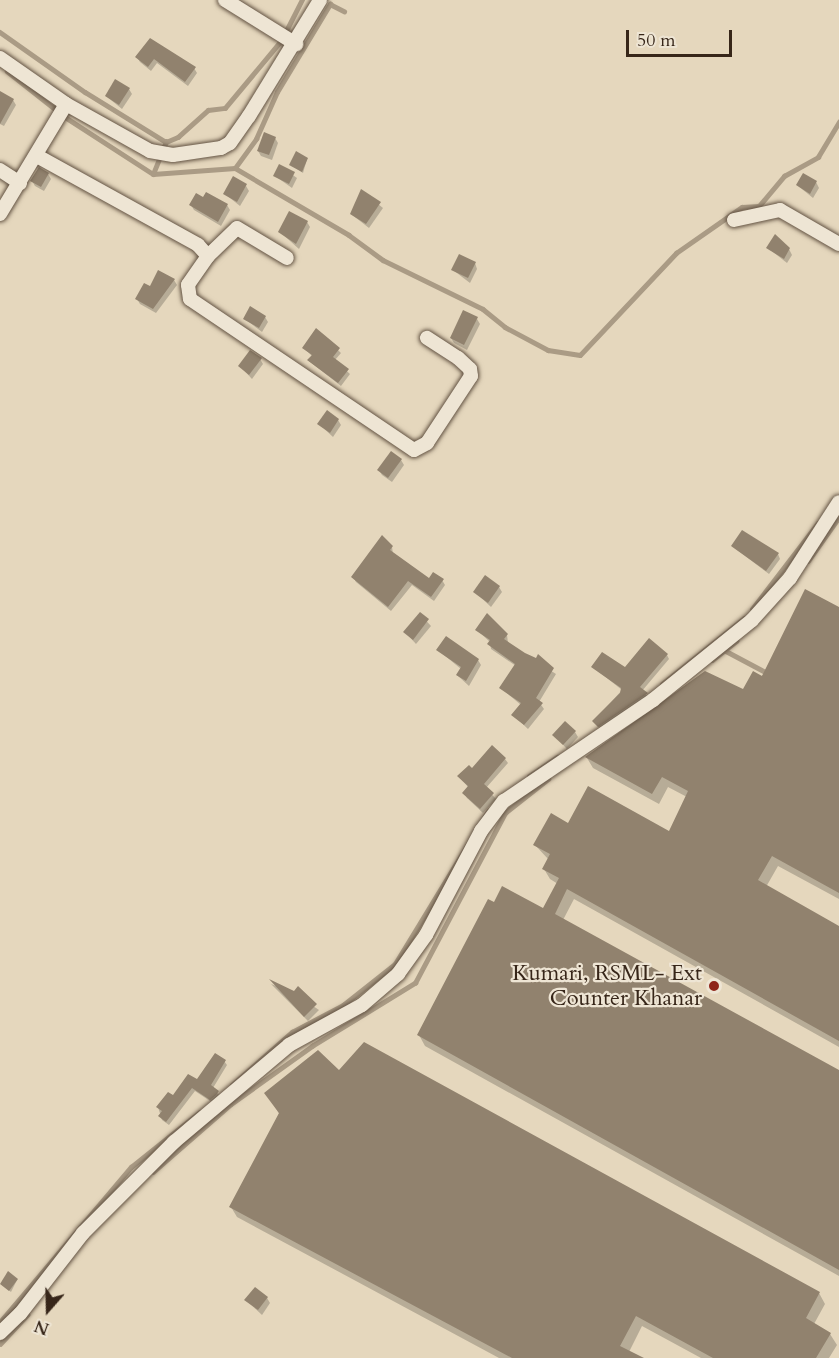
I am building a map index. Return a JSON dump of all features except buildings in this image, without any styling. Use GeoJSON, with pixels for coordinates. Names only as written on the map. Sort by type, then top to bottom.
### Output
{"type":"FeatureCollection","features":[{"type":"Feature","properties":{"kind":"street"},"geometry":{"type":"LineString","coordinates":[[225,0],[296,44]]}},
{"type":"Feature","properties":{"kind":"street"},"geometry":{"type":"LineString","coordinates":[[0,58],[66,104],[150,151],[173,155],[221,148],[230,143],[296,44],[320,0]]}},
{"type":"Feature","properties":{"kind":"street"},"geometry":{"type":"LineString","coordinates":[[0,214],[37,156],[66,104]]}},
{"type":"Feature","properties":{"kind":"street"},"geometry":{"type":"LineString","coordinates":[[37,156],[198,245],[208,256]]}},
{"type":"Feature","properties":{"kind":"street"},"geometry":{"type":"LineString","coordinates":[[0,170],[20,183]]}},
{"type":"Feature","properties":{"kind":"street"},"geometry":{"type":"LineString","coordinates":[[735,220],[780,210],[839,244]]}},
{"type":"Feature","properties":{"kind":"street"},"geometry":{"type":"LineString","coordinates":[[287,258],[237,228],[208,256],[188,285],[190,298],[414,450],[427,443],[471,376],[464,363],[427,338]]}},
{"type":"Feature","properties":{"kind":"street"},"geometry":{"type":"LineString","coordinates":[[0,1333],[21,1314],[83,1233],[174,1142],[289,1045],[362,1005],[398,974],[426,935],[482,831],[504,801],[653,700],[752,620],[790,578],[839,502]]}},
{"type":"Feature","properties":{"kind":"waterway"},"geometry":{"type":"LineString","coordinates":[[286,31],[302,0]]}},
{"type":"Feature","properties":{"kind":"waterway"},"geometry":{"type":"LineString","coordinates":[[235,168],[256,139],[277,92],[330,4],[344,11]]}},
{"type":"Feature","properties":{"kind":"waterway"},"geometry":{"type":"LineString","coordinates":[[0,32],[85,92],[166,142]]}},
{"type":"Feature","properties":{"kind":"waterway"},"geometry":{"type":"LineString","coordinates":[[153,174],[166,142],[178,137],[208,110],[225,108],[280,42]]}},
{"type":"Feature","properties":{"kind":"waterway"},"geometry":{"type":"LineString","coordinates":[[7,71],[55,109]]}},
{"type":"Feature","properties":{"kind":"waterway"},"geometry":{"type":"LineString","coordinates":[[65,117],[153,174],[235,168],[349,235],[383,260],[483,309],[505,327],[548,350],[580,355],[676,253],[742,207],[759,206],[784,176],[818,157],[839,122]]}},
{"type":"Feature","properties":{"kind":"waterway"},"geometry":{"type":"LineString","coordinates":[[808,561],[839,517]]}},
{"type":"Feature","properties":{"kind":"waterway"},"geometry":{"type":"LineString","coordinates":[[752,609],[818,523]]}},
{"type":"Feature","properties":{"kind":"waterway"},"geometry":{"type":"LineString","coordinates":[[662,684],[744,618]]}},
{"type":"Feature","properties":{"kind":"waterway"},"geometry":{"type":"LineString","coordinates":[[712,660],[736,641]]}},
{"type":"Feature","properties":{"kind":"waterway"},"geometry":{"type":"LineString","coordinates":[[726,651],[769,674]]}},
{"type":"Feature","properties":{"kind":"waterway"},"geometry":{"type":"LineString","coordinates":[[529,776],[557,757]]}},
{"type":"Feature","properties":{"kind":"waterway"},"geometry":{"type":"LineString","coordinates":[[153,1172],[231,1104],[312,1046],[415,983],[505,813],[548,779]]}},
{"type":"Feature","properties":{"kind":"waterway"},"geometry":{"type":"LineString","coordinates":[[232,1085],[292,1032],[343,1005],[395,964],[488,811]]}},
{"type":"Feature","properties":{"kind":"waterway"},"geometry":{"type":"LineString","coordinates":[[0,1322],[131,1167],[200,1112]]}},
{"type":"Feature","properties":{"kind":"waterway"},"geometry":{"type":"LineString","coordinates":[[0,1344],[27,1315]]}},
{"type":"Feature","properties":{"kind":"place","name":"Kumari, RSML- Ext Counter Khanar"},"geometry":{"type":"Point","coordinates":[714,986]}}]}
